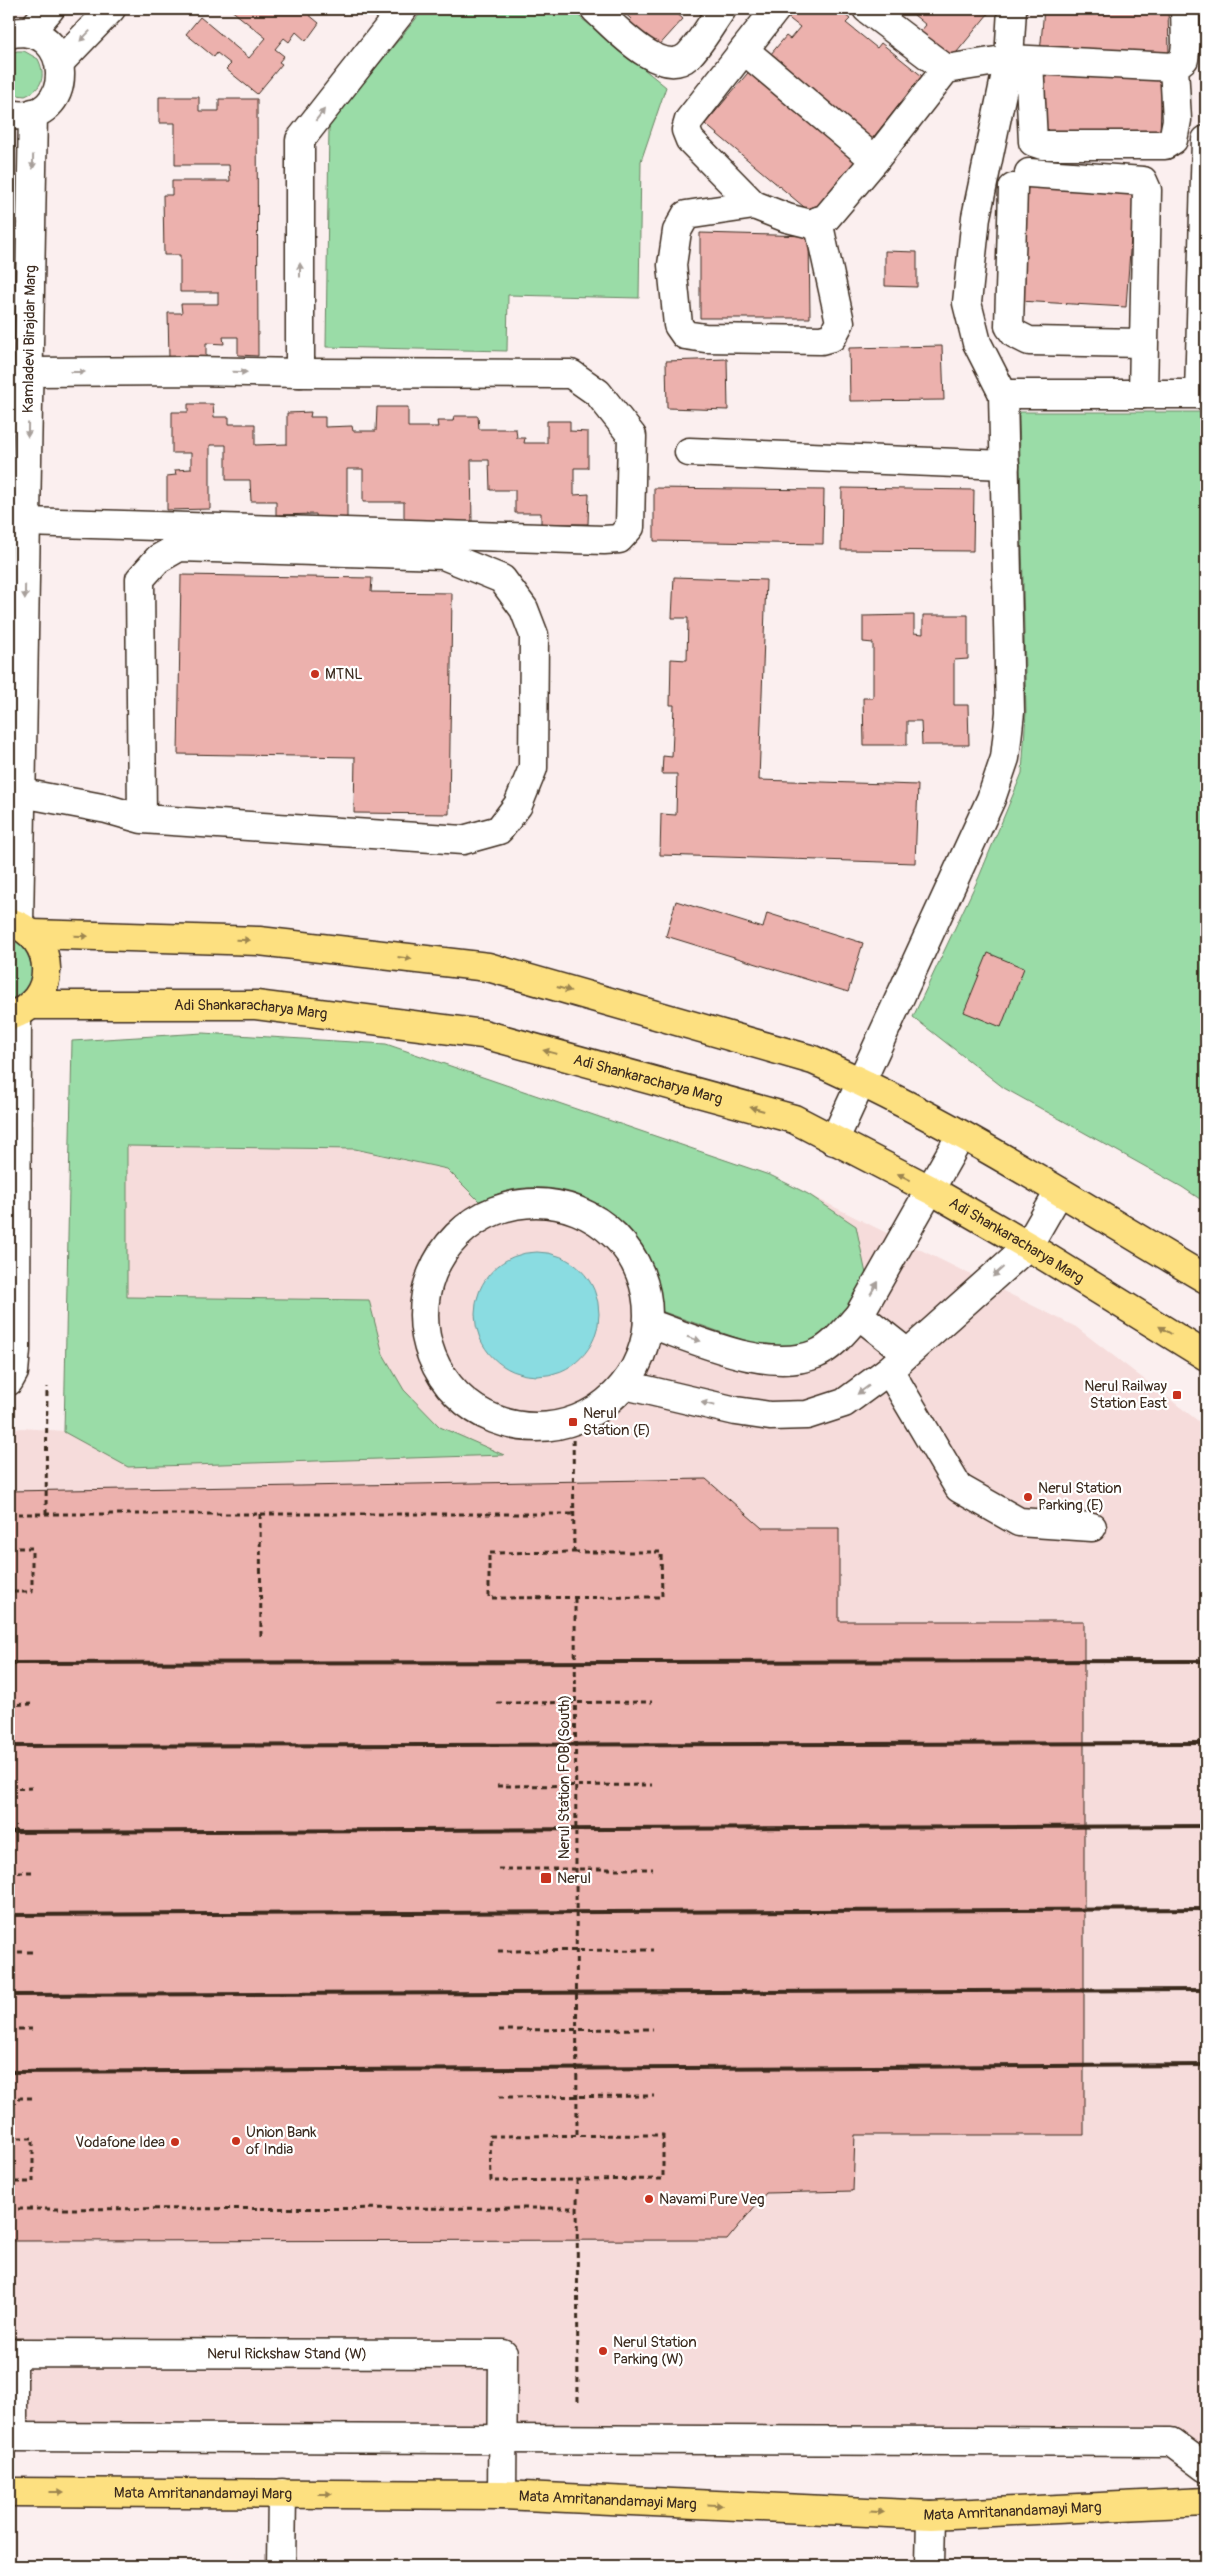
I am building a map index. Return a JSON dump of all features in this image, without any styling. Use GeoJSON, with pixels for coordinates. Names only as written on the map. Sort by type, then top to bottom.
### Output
{"type":"FeatureCollection","features":[{"type":"Feature","properties":{"kind":"main road"},"geometry":{"type":"LineString","coordinates":[[20,927],[259,941],[488,968],[813,1060],[862,1081],[961,1135],[1206,1280]]}},
{"type":"Feature","properties":{"kind":"main road"},"geometry":{"type":"LineString","coordinates":[[18,1011],[40,993],[46,978],[46,962],[42,947],[20,927]]}},
{"type":"Feature","properties":{"kind":"main road","name":"Adi Shankaracharya Marg"},"geometry":{"type":"LineString","coordinates":[[18,1011],[256,1005],[483,1034],[794,1120],[931,1190],[1028,1246],[1206,1356]]}},
{"type":"Feature","properties":{"kind":"main road","name":"Mata Amritanandamayi Marg"},"geometry":{"type":"LineString","coordinates":[[9,2492],[502,2495],[931,2514],[1206,2502]]}},
{"type":"Feature","properties":{"kind":"street"},"geometry":{"type":"LineString","coordinates":[[14,33],[50,9]]}},
{"type":"Feature","properties":{"kind":"street"},"geometry":{"type":"LineString","coordinates":[[60,62],[111,9]]}},
{"type":"Feature","properties":{"kind":"street"},"geometry":{"type":"LineString","coordinates":[[300,374],[300,140],[403,9]]}},
{"type":"Feature","properties":{"kind":"street"},"geometry":{"type":"LineString","coordinates":[[595,9],[648,56],[666,63],[687,57],[722,9]]}},
{"type":"Feature","properties":{"kind":"street"},"geometry":{"type":"LineString","coordinates":[[776,9],[689,120],[686,130],[690,140],[754,205],[787,218],[811,224],[826,218],[875,160],[946,69]]}},
{"type":"Feature","properties":{"kind":"street"},"geometry":{"type":"LineString","coordinates":[[867,9],[946,69],[1019,60],[1174,67],[1184,59],[1186,45],[1185,9]]}},
{"type":"Feature","properties":{"kind":"street"},"geometry":{"type":"LineString","coordinates":[[1012,9],[1033,142],[1042,145],[1165,145],[1173,140],[1176,120],[1174,67]]}},
{"type":"Feature","properties":{"kind":"street"},"geometry":{"type":"LineString","coordinates":[[14,33],[48,44],[60,62],[62,75],[54,98],[44,108],[21,114]]}},
{"type":"Feature","properties":{"kind":"street"},"geometry":{"type":"LineString","coordinates":[[744,50],[875,160]]}},
{"type":"Feature","properties":{"kind":"street"},"geometry":{"type":"LineString","coordinates":[[834,1141],[990,799],[1005,758],[1010,712],[1003,394],[976,343],[967,303],[976,217],[1019,60]]}},
{"type":"Feature","properties":{"kind":"street","name":"Kamladevi Birajdar Marg"},"geometry":{"type":"LineString","coordinates":[[20,927],[29,372],[21,114]]}},
{"type":"Feature","properties":{"kind":"street"},"geometry":{"type":"LineString","coordinates":[[1003,394],[1203,394],[1206,140]]}},
{"type":"Feature","properties":{"kind":"street"},"geometry":{"type":"LineString","coordinates":[[1143,343],[1029,342],[1015,334],[1009,326],[1021,180],[1143,181],[1146,190],[1143,394]]}},
{"type":"Feature","properties":{"kind":"street"},"geometry":{"type":"LineString","coordinates":[[754,205],[686,215],[677,231],[672,265],[678,325],[685,335],[705,338],[821,340],[832,337],[840,322],[818,221]]}},
{"type":"Feature","properties":{"kind":"street"},"geometry":{"type":"LineString","coordinates":[[26,522],[619,539],[630,527],[632,436],[598,393],[571,374],[300,374],[191,371],[29,372]]}},
{"type":"Feature","properties":{"kind":"street"},"geometry":{"type":"LineString","coordinates":[[690,452],[1005,465]]}},
{"type":"Feature","properties":{"kind":"street"},"geometry":{"type":"LineString","coordinates":[[22,793],[107,809],[142,819],[463,840],[499,830],[518,805],[533,768],[534,635],[524,609],[502,578],[443,555],[179,547],[158,559],[140,579],[142,819]]}},
{"type":"Feature","properties":{"kind":"street"},"geometry":{"type":"LineString","coordinates":[[9,1381],[14,1372],[16,1350],[18,1011]]}},
{"type":"Feature","properties":{"kind":"street"},"geometry":{"type":"LineString","coordinates":[[648,1323],[747,1356],[774,1360],[798,1360],[818,1353],[836,1339],[859,1315],[961,1135]]}},
{"type":"Feature","properties":{"kind":"street"},"geometry":{"type":"LineString","coordinates":[[625,1385],[736,1411],[770,1416],[807,1415],[844,1404],[898,1361],[1028,1246],[1059,1192]]}},
{"type":"Feature","properties":{"kind":"street"},"geometry":{"type":"LineString","coordinates":[[551,1202],[584,1212],[612,1231],[634,1258],[646,1290],[648,1323],[641,1356],[625,1385],[602,1407],[574,1422],[540,1428],[506,1424],[475,1411],[450,1388],[432,1359],[423,1326],[426,1292],[437,1260],[457,1233],[485,1214],[518,1203],[551,1202]]}},
{"type":"Feature","properties":{"kind":"street"},"geometry":{"type":"LineString","coordinates":[[859,1315],[898,1361],[959,1488],[1019,1522],[1092,1527]]}},
{"type":"Feature","properties":{"kind":"street","name":"Nerul Rickshaw Stand (W)"},"geometry":{"type":"LineString","coordinates":[[11,2437],[13,2353],[503,2354],[502,2495]]}},
{"type":"Feature","properties":{"kind":"street"},"geometry":{"type":"LineString","coordinates":[[11,2437],[1171,2442],[1206,2468]]}},
{"type":"Feature","properties":{"kind":"street"},"geometry":{"type":"LineString","coordinates":[[280,2566],[282,2493]]}},
{"type":"Feature","properties":{"kind":"street"},"geometry":{"type":"LineString","coordinates":[[930,2566],[931,2514]]}},
{"type":"Feature","properties":{"kind":"path"},"geometry":{"type":"LineString","coordinates":[[46,1514],[47,1379]]}},
{"type":"Feature","properties":{"kind":"path"},"geometry":{"type":"LineString","coordinates":[[574,1422],[574,1552]]}},
{"type":"Feature","properties":{"kind":"path"},"geometry":{"type":"LineString","coordinates":[[9,1514],[574,1514]]}},
{"type":"Feature","properties":{"kind":"path"},"geometry":{"type":"LineString","coordinates":[[260,1514],[261,1640]]}},
{"type":"Feature","properties":{"kind":"path"},"geometry":{"type":"LineString","coordinates":[[9,1548],[32,1548],[32,1592],[9,1592]]}},
{"type":"Feature","properties":{"kind":"path"},"geometry":{"type":"LineString","coordinates":[[574,1552],[661,1552],[662,1597],[489,1598],[489,1553],[574,1552]]}},
{"type":"Feature","properties":{"kind":"path","name":"Nerul Station FOB (South)"},"geometry":{"type":"LineString","coordinates":[[575,1598],[577,2136]]}},
{"type":"Feature","properties":{"kind":"path"},"geometry":{"type":"LineString","coordinates":[[497,1703],[652,1702]]}},
{"type":"Feature","properties":{"kind":"path"},"geometry":{"type":"LineString","coordinates":[[9,1705],[31,1704]]}},
{"type":"Feature","properties":{"kind":"path"},"geometry":{"type":"LineString","coordinates":[[497,1786],[652,1785]]}},
{"type":"Feature","properties":{"kind":"path"},"geometry":{"type":"LineString","coordinates":[[9,1789],[32,1788]]}},
{"type":"Feature","properties":{"kind":"path"},"geometry":{"type":"LineString","coordinates":[[498,1869],[653,1869]]}},
{"type":"Feature","properties":{"kind":"path"},"geometry":{"type":"LineString","coordinates":[[9,1872],[32,1872]]}},
{"type":"Feature","properties":{"kind":"path"},"geometry":{"type":"LineString","coordinates":[[498,1952],[653,1950]]}},
{"type":"Feature","properties":{"kind":"path"},"geometry":{"type":"LineString","coordinates":[[9,1952],[32,1952]]}},
{"type":"Feature","properties":{"kind":"path"},"geometry":{"type":"LineString","coordinates":[[9,2029],[32,2029]]}},
{"type":"Feature","properties":{"kind":"path"},"geometry":{"type":"LineString","coordinates":[[498,2030],[653,2029]]}},
{"type":"Feature","properties":{"kind":"path"},"geometry":{"type":"LineString","coordinates":[[499,2097],[654,2096]]}},
{"type":"Feature","properties":{"kind":"path"},"geometry":{"type":"LineString","coordinates":[[9,2098],[33,2098]]}},
{"type":"Feature","properties":{"kind":"path"},"geometry":{"type":"LineString","coordinates":[[663,2135],[663,2179],[491,2181],[490,2136],[577,2136],[663,2135]]}},
{"type":"Feature","properties":{"kind":"path"},"geometry":{"type":"LineString","coordinates":[[9,2138],[33,2138],[33,2182],[9,2182]]}},
{"type":"Feature","properties":{"kind":"path"},"geometry":{"type":"LineString","coordinates":[[577,2180],[579,2439]]}},
{"type":"Feature","properties":{"kind":"path"},"geometry":{"type":"LineString","coordinates":[[9,2209],[577,2208]]}},
{"type":"Feature","properties":{"kind":"shaded area"},"geometry":{"type":"Polygon","coordinates":[[[203,1033],[386,1044],[772,1176],[1076,1327],[1206,1427],[1206,2447],[9,2441],[9,1431],[21,1428],[64,1431],[72,1041],[203,1033]]]}},
{"type":"Feature","properties":{"kind":"green space"},"geometry":{"type":"Polygon","coordinates":[[[424,9],[570,9],[666,87],[641,161],[639,298],[508,295],[507,351],[326,347],[329,125],[424,9]]]}},
{"type":"Feature","properties":{"kind":"green space"},"geometry":{"type":"Polygon","coordinates":[[[24,51],[38,59],[42,71],[41,81],[36,90],[25,96],[9,94],[9,54],[24,51]]]}},
{"type":"Feature","properties":{"kind":"green space"},"geometry":{"type":"Polygon","coordinates":[[[1019,412],[1206,412],[1206,1203],[1182,1187],[1004,1088],[913,1017],[979,877],[1022,773],[1026,713],[1019,412]]]}},
{"type":"Feature","properties":{"kind":"green space"},"geometry":{"type":"Polygon","coordinates":[[[9,934],[23,945],[28,953],[32,961],[33,978],[29,986],[18,998],[9,1002],[9,934]]]}},
{"type":"Feature","properties":{"kind":"green space"},"geometry":{"type":"Polygon","coordinates":[[[203,1033],[386,1044],[772,1176],[808,1194],[856,1226],[866,1274],[844,1318],[808,1346],[776,1352],[661,1311],[656,1283],[647,1258],[633,1236],[616,1217],[595,1202],[571,1193],[545,1188],[516,1189],[479,1201],[447,1169],[355,1149],[127,1146],[127,1297],[369,1300],[383,1354],[404,1390],[440,1427],[504,1455],[128,1467],[64,1432],[72,1041],[203,1033]]]}},
{"type":"Feature","properties":{"kind":"water"},"geometry":{"type":"Polygon","coordinates":[[[537,1252],[561,1256],[581,1270],[595,1290],[599,1314],[595,1338],[581,1358],[561,1372],[537,1376],[513,1372],[493,1358],[479,1338],[475,1314],[479,1290],[493,1270],[513,1256],[537,1252]]]}},
{"type":"Feature","properties":{"kind":"building"},"geometry":{"type":"Polygon","coordinates":[[[230,9],[302,9],[319,23],[306,41],[296,32],[289,42],[284,38],[275,49],[284,56],[279,62],[282,64],[257,94],[226,69],[231,64],[217,53],[214,57],[186,34],[200,17],[249,58],[266,38],[230,9]]]}},
{"type":"Feature","properties":{"kind":"building"},"geometry":{"type":"Polygon","coordinates":[[[620,9],[672,9],[683,19],[656,49],[627,23],[631,19],[620,9]]]}},
{"type":"Feature","properties":{"kind":"building"},"geometry":{"type":"Polygon","coordinates":[[[791,9],[838,9],[850,19],[846,23],[877,48],[881,43],[922,76],[868,144],[765,61],[786,36],[790,39],[800,27],[786,16],[791,9]]]}},
{"type":"Feature","properties":{"kind":"building"},"geometry":{"type":"Polygon","coordinates":[[[907,9],[992,9],[952,58],[920,32],[926,25],[907,9]]]}},
{"type":"Feature","properties":{"kind":"building"},"geometry":{"type":"Polygon","coordinates":[[[1044,9],[1168,9],[1169,54],[1040,53],[1044,9]]]}},
{"type":"Feature","properties":{"kind":"building"},"geometry":{"type":"Polygon","coordinates":[[[752,68],[859,156],[816,217],[705,124],[752,68]]]}},
{"type":"Feature","properties":{"kind":"building"},"geometry":{"type":"Polygon","coordinates":[[[1042,73],[1162,73],[1160,136],[1041,136],[1042,73]]]}},
{"type":"Feature","properties":{"kind":"building"},"geometry":{"type":"Polygon","coordinates":[[[159,97],[199,97],[199,111],[219,111],[219,99],[257,99],[258,356],[238,355],[238,337],[223,337],[224,344],[206,343],[206,358],[169,358],[168,313],[182,313],[181,304],[218,304],[218,292],[180,292],[180,255],[164,255],[163,195],[172,195],[172,181],[230,181],[229,165],[175,165],[175,123],[159,123],[159,97]]]}},
{"type":"Feature","properties":{"kind":"building"},"geometry":{"type":"Polygon","coordinates":[[[1020,182],[1134,195],[1126,307],[1019,301],[1020,182]]]}},
{"type":"Feature","properties":{"kind":"building"},"geometry":{"type":"Polygon","coordinates":[[[700,233],[809,236],[810,318],[700,318],[700,233]]]}},
{"type":"Feature","properties":{"kind":"building"},"geometry":{"type":"Polygon","coordinates":[[[885,251],[917,252],[917,287],[885,286],[885,251]]]}},
{"type":"Feature","properties":{"kind":"building"},"geometry":{"type":"Polygon","coordinates":[[[942,346],[944,400],[850,401],[849,348],[942,346]]]}},
{"type":"Feature","properties":{"kind":"building"},"geometry":{"type":"Polygon","coordinates":[[[727,359],[728,410],[667,408],[666,361],[727,359]]]}},
{"type":"Feature","properties":{"kind":"building"},"geometry":{"type":"Polygon","coordinates":[[[188,404],[213,404],[214,417],[229,417],[229,424],[255,424],[255,445],[287,444],[287,413],[311,412],[310,417],[325,417],[325,427],[352,426],[353,431],[376,431],[377,407],[408,407],[408,427],[438,427],[437,421],[453,421],[454,416],[478,416],[479,429],[516,429],[517,438],[525,438],[524,443],[547,443],[547,421],[570,421],[570,431],[588,432],[588,468],[574,468],[574,495],[589,494],[588,524],[541,524],[541,513],[515,513],[515,490],[490,490],[489,460],[471,460],[472,524],[404,525],[404,502],[363,502],[363,469],[347,469],[347,525],[317,525],[316,514],[276,515],[276,501],[251,501],[250,480],[226,480],[226,445],[210,445],[210,509],[167,510],[167,476],[176,475],[175,470],[191,469],[191,453],[172,453],[172,412],[188,412],[188,404]]]}},
{"type":"Feature","properties":{"kind":"building"},"geometry":{"type":"Polygon","coordinates":[[[654,488],[824,490],[823,544],[654,541],[654,488]]]}},
{"type":"Feature","properties":{"kind":"building"},"geometry":{"type":"Polygon","coordinates":[[[842,488],[974,490],[973,551],[841,550],[842,488]]]}},
{"type":"Feature","properties":{"kind":"building","name":"MTNL"},"geometry":{"type":"Polygon","coordinates":[[[181,575],[372,578],[371,592],[452,593],[449,814],[354,813],[355,757],[178,754],[181,575]]]}},
{"type":"Feature","properties":{"kind":"building"},"geometry":{"type":"Polygon","coordinates":[[[674,577],[766,580],[759,780],[918,785],[915,863],[660,855],[661,814],[676,815],[677,774],[662,774],[663,756],[672,757],[674,705],[670,705],[671,659],[687,660],[688,618],[672,618],[674,577]]]}},
{"type":"Feature","properties":{"kind":"building"},"geometry":{"type":"Polygon","coordinates":[[[914,615],[914,633],[923,634],[923,615],[968,615],[968,659],[954,660],[954,705],[968,705],[969,745],[922,745],[921,721],[907,721],[907,745],[864,745],[863,698],[873,698],[873,643],[863,642],[863,616],[914,615]]]}},
{"type":"Feature","properties":{"kind":"building"},"geometry":{"type":"Polygon","coordinates":[[[676,901],[763,928],[767,913],[863,943],[848,992],[666,936],[676,901]]]}},
{"type":"Feature","properties":{"kind":"building"},"geometry":{"type":"Polygon","coordinates":[[[988,953],[1024,968],[1001,1027],[964,1012],[988,953]]]}},
{"type":"Feature","properties":{"kind":"building","name":"Nerul"},"geometry":{"type":"Polygon","coordinates":[[[706,1479],[762,1528],[839,1528],[839,1621],[1084,1621],[1084,2135],[855,2135],[853,2191],[766,2193],[727,2240],[9,2241],[9,1491],[706,1479]]]}},
{"type":"Feature","properties":{"kind":"railway"},"geometry":{"type":"LineString","coordinates":[[9,1663],[1206,1661]]}},
{"type":"Feature","properties":{"kind":"railway"},"geometry":{"type":"LineString","coordinates":[[9,1746],[1206,1743]]}},
{"type":"Feature","properties":{"kind":"railway"},"geometry":{"type":"LineString","coordinates":[[9,1832],[1206,1826]]}},
{"type":"Feature","properties":{"kind":"railway"},"geometry":{"type":"LineString","coordinates":[[9,1915],[1206,1909]]}},
{"type":"Feature","properties":{"kind":"railway"},"geometry":{"type":"LineString","coordinates":[[9,1995],[1206,1990]]}},
{"type":"Feature","properties":{"kind":"railway"},"geometry":{"type":"LineString","coordinates":[[9,2072],[1206,2065]]}},
{"type":"Feature","properties":{"kind":"place","name":"MTNL"},"geometry":{"type":"Point","coordinates":[315,674]}},
{"type":"Feature","properties":{"kind":"place","name":"Nerul Railway Station East"},"geometry":{"type":"Point","coordinates":[1177,1395]}},
{"type":"Feature","properties":{"kind":"place","name":"Nerul Station (E)"},"geometry":{"type":"Point","coordinates":[573,1422]}},
{"type":"Feature","properties":{"kind":"place","name":"Nerul Station Parking (E)"},"geometry":{"type":"Point","coordinates":[1028,1497]}},
{"type":"Feature","properties":{"kind":"place","name":"Nerul"},"geometry":{"type":"Point","coordinates":[546,1878]}},
{"type":"Feature","properties":{"kind":"place","name":"Union Bank of India"},"geometry":{"type":"Point","coordinates":[236,2141]}},
{"type":"Feature","properties":{"kind":"place","name":"Vodafone Idea"},"geometry":{"type":"Point","coordinates":[175,2142]}},
{"type":"Feature","properties":{"kind":"place","name":"Navami Pure Veg"},"geometry":{"type":"Point","coordinates":[649,2199]}},
{"type":"Feature","properties":{"kind":"place","name":"Nerul Station Parking (W)"},"geometry":{"type":"Point","coordinates":[603,2351]}}]}
